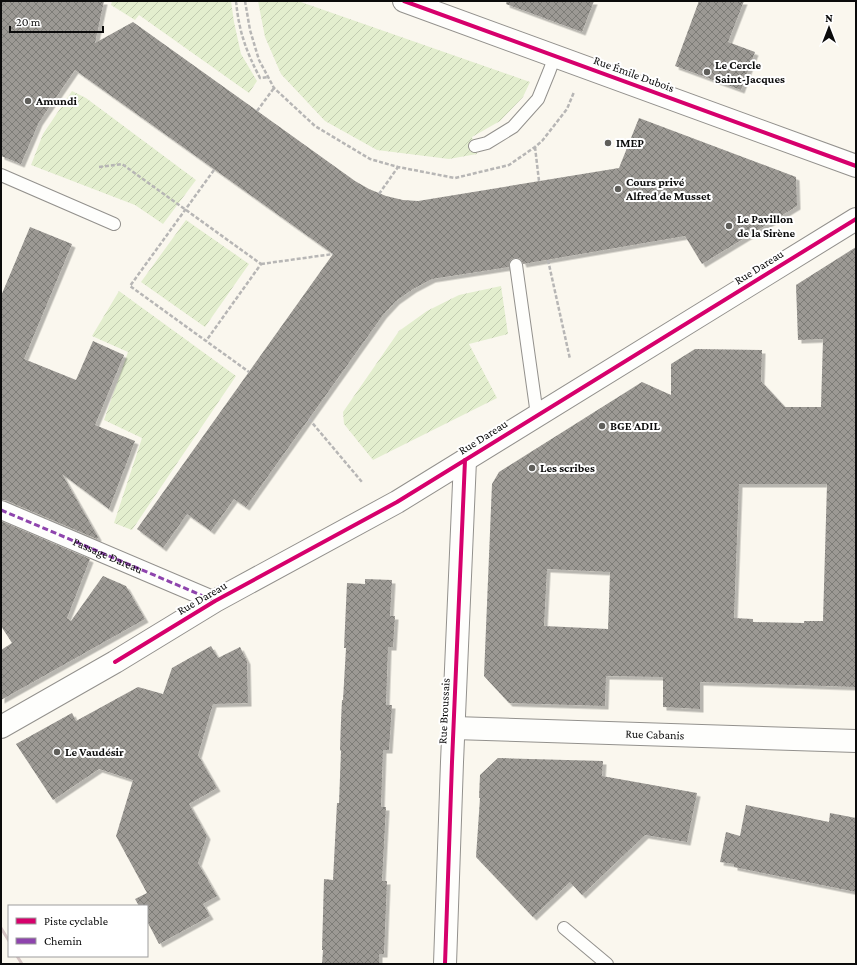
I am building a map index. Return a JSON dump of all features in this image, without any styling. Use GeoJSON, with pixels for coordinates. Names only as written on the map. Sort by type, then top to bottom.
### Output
{"type":"FeatureCollection","features":[{"type":"Feature","properties":{"kind":"street","name":"Rue Émile Dubois"},"geometry":{"type":"LineString","coordinates":[[404,1],[856,166]]}},
{"type":"Feature","properties":{"kind":"street","name":"Rue Dareau"},"geometry":{"type":"LineString","coordinates":[[1,728],[115,662],[215,601],[397,502],[856,219]]}},
{"type":"Feature","properties":{"kind":"street","name":"Rue Broussais"},"geometry":{"type":"LineString","coordinates":[[445,964],[465,460]]}},
{"type":"Feature","properties":{"kind":"street","name":"Passage Dareau"},"geometry":{"type":"LineString","coordinates":[[1,510],[215,601]]}},
{"type":"Feature","properties":{"kind":"street","name":"Rue Cabanis"},"geometry":{"type":"LineString","coordinates":[[454,728],[856,741]]}},
{"type":"Feature","properties":{"kind":"lane"},"geometry":{"type":"LineString","coordinates":[[475,146],[487,143],[513,127],[538,98],[554,56]]}},
{"type":"Feature","properties":{"kind":"lane"},"geometry":{"type":"LineString","coordinates":[[1,175],[114,224]]}},
{"type":"Feature","properties":{"kind":"lane"},"geometry":{"type":"LineString","coordinates":[[516,265],[537,415]]}},
{"type":"Feature","properties":{"kind":"lane"},"geometry":{"type":"LineString","coordinates":[[564,928],[607,964]]}},
{"type":"Feature","properties":{"kind":"path"},"geometry":{"type":"LineString","coordinates":[[236,1],[240,26],[247,51],[260,78],[268,77]]}},
{"type":"Feature","properties":{"kind":"path"},"geometry":{"type":"LineString","coordinates":[[245,1],[250,30],[259,60],[274,88],[315,126],[370,159],[398,167],[454,178],[509,165],[536,148],[567,109],[584,67]]}},
{"type":"Feature","properties":{"kind":"path"},"geometry":{"type":"LineString","coordinates":[[257,111],[274,88]]}},
{"type":"Feature","properties":{"kind":"path"},"geometry":{"type":"LineString","coordinates":[[536,148],[538,182]]}},
{"type":"Feature","properties":{"kind":"path"},"geometry":{"type":"LineString","coordinates":[[99,167],[122,164],[261,264],[333,254]]}},
{"type":"Feature","properties":{"kind":"path"},"geometry":{"type":"LineString","coordinates":[[379,194],[398,167]]}},
{"type":"Feature","properties":{"kind":"path"},"geometry":{"type":"LineString","coordinates":[[214,170],[130,286],[249,372]]}},
{"type":"Feature","properties":{"kind":"path"},"geometry":{"type":"LineString","coordinates":[[548,260],[570,359]]}},
{"type":"Feature","properties":{"kind":"path"},"geometry":{"type":"LineString","coordinates":[[206,341],[261,264]]}},
{"type":"Feature","properties":{"kind":"path"},"geometry":{"type":"LineString","coordinates":[[309,419],[362,482]]}},
{"type":"Feature","properties":{"kind":"green space"},"geometry":{"type":"Polygon","coordinates":[[[112,1],[231,1],[241,54],[257,81],[249,93],[139,15],[135,20],[111,5],[112,1]]]}},
{"type":"Feature","properties":{"kind":"green space"},"geometry":{"type":"Polygon","coordinates":[[[258,1],[298,1],[530,82],[523,97],[500,121],[472,137],[477,154],[449,159],[377,150],[325,121],[281,74],[265,37],[258,1]]]}},
{"type":"Feature","properties":{"kind":"green space"},"geometry":{"type":"Polygon","coordinates":[[[72,91],[86,98],[196,180],[163,224],[135,205],[31,165],[43,134],[72,91]]]}},
{"type":"Feature","properties":{"kind":"green space"},"geometry":{"type":"Polygon","coordinates":[[[186,220],[249,264],[205,327],[141,282],[186,220]]]}},
{"type":"Feature","properties":{"kind":"green space"},"geometry":{"type":"Polygon","coordinates":[[[501,286],[508,334],[469,344],[497,398],[373,460],[344,424],[343,412],[399,331],[427,311],[459,295],[501,286]]]}},
{"type":"Feature","properties":{"kind":"green space"},"geometry":{"type":"Polygon","coordinates":[[[119,291],[236,376],[132,530],[114,523],[142,438],[104,420],[128,352],[92,336],[119,291]]]}},
{"type":"Feature","properties":{"kind":"building"},"geometry":{"type":"Polygon","coordinates":[[[1,1],[104,1],[95,43],[133,22],[355,181],[386,196],[403,200],[418,201],[619,168],[639,118],[796,177],[797,206],[702,264],[685,236],[523,264],[519,258],[515,258],[509,262],[509,267],[432,279],[413,289],[396,301],[383,315],[246,507],[234,499],[211,531],[187,514],[163,548],[137,529],[333,254],[75,70],[39,122],[21,164],[1,156],[1,1]]]}},
{"type":"Feature","properties":{"kind":"building"},"geometry":{"type":"Polygon","coordinates":[[[507,1],[594,1],[582,32],[506,4],[507,1]]]}},
{"type":"Feature","properties":{"kind":"building"},"geometry":{"type":"Polygon","coordinates":[[[699,1],[744,1],[728,42],[755,52],[741,90],[675,66],[699,1]]]}},
{"type":"Feature","properties":{"kind":"building"},"geometry":{"type":"Polygon","coordinates":[[[30,227],[72,244],[24,359],[76,380],[93,341],[124,355],[95,425],[135,441],[109,509],[62,474],[98,537],[97,539],[5,500],[1,500],[1,296],[30,227]]]}},
{"type":"Feature","properties":{"kind":"building"},"geometry":{"type":"Polygon","coordinates":[[[856,247],[856,687],[700,682],[700,709],[663,707],[663,677],[606,676],[605,706],[509,703],[484,676],[492,484],[499,472],[642,382],[671,395],[671,364],[695,349],[762,350],[761,381],[785,407],[821,407],[823,339],[798,340],[796,285],[856,247]],[[739,484],[734,618],[753,619],[753,622],[804,623],[804,621],[823,621],[827,484],[739,484]],[[547,569],[544,626],[608,629],[610,572],[547,569]]]}},
{"type":"Feature","properties":{"kind":"building"},"geometry":{"type":"Polygon","coordinates":[[[1,521],[90,559],[67,618],[71,621],[103,576],[126,586],[145,619],[1,700],[1,650],[12,643],[1,626],[1,521]]]}},
{"type":"Feature","properties":{"kind":"building"},"geometry":{"type":"Polygon","coordinates":[[[365,579],[392,580],[390,616],[395,616],[393,647],[388,647],[386,705],[392,705],[389,750],[383,750],[381,807],[386,807],[382,881],[387,881],[384,954],[379,954],[379,964],[322,964],[324,879],[333,880],[337,803],[339,803],[341,721],[346,648],[344,648],[347,583],[365,584],[365,579]]]}},
{"type":"Feature","properties":{"kind":"building"},"geometry":{"type":"Polygon","coordinates":[[[211,646],[218,658],[240,647],[247,661],[248,703],[213,704],[198,755],[217,788],[189,804],[207,836],[198,863],[217,896],[203,904],[210,916],[159,944],[148,923],[148,905],[138,905],[135,899],[147,893],[116,836],[133,780],[99,769],[53,800],[16,744],[72,713],[76,721],[138,687],[163,694],[172,668],[211,646]]]}},
{"type":"Feature","properties":{"kind":"building"},"geometry":{"type":"Polygon","coordinates":[[[498,758],[603,761],[602,776],[697,793],[687,842],[645,835],[582,895],[570,882],[533,917],[476,857],[480,775],[498,758]]]}},
{"type":"Feature","properties":{"kind":"building"},"geometry":{"type":"Polygon","coordinates":[[[746,805],[829,822],[830,813],[856,818],[856,892],[734,867],[734,864],[720,862],[726,832],[740,836],[746,805]]]}},
{"type":"Feature","properties":{"kind":"railway"},"geometry":{"type":"LineString","coordinates":[[1,928],[8,939]]}},
{"type":"Feature","properties":{"kind":"railway"},"geometry":{"type":"LineString","coordinates":[[18,957],[22,964]]}},
{"type":"Feature","properties":{"kind":"marked path"},"geometry":{"type":"LineString","coordinates":[[1,510],[215,601]]}},
{"type":"Feature","properties":{"kind":"cycle path"},"geometry":{"type":"LineString","coordinates":[[404,1],[856,166]]}},
{"type":"Feature","properties":{"kind":"cycle path"},"geometry":{"type":"LineString","coordinates":[[115,662],[215,601],[397,502],[856,219]]}},
{"type":"Feature","properties":{"kind":"cycle path"},"geometry":{"type":"LineString","coordinates":[[445,964],[465,460]]}},
{"type":"Feature","properties":{"kind":"place","name":"Le Cercle Saint-Jacques"},"geometry":{"type":"Point","coordinates":[707,72]}},
{"type":"Feature","properties":{"kind":"place","name":"Amundi"},"geometry":{"type":"Point","coordinates":[28,101]}},
{"type":"Feature","properties":{"kind":"place","name":"IMEP"},"geometry":{"type":"Point","coordinates":[608,143]}},
{"type":"Feature","properties":{"kind":"place","name":"Cours privé Alfred de Musset"},"geometry":{"type":"Point","coordinates":[618,189]}},
{"type":"Feature","properties":{"kind":"place","name":"Le Pavillon de la Sirène"},"geometry":{"type":"Point","coordinates":[729,226]}},
{"type":"Feature","properties":{"kind":"place","name":"BGE ADIL"},"geometry":{"type":"Point","coordinates":[602,426]}},
{"type":"Feature","properties":{"kind":"place","name":"Les scribes"},"geometry":{"type":"Point","coordinates":[532,468]}},
{"type":"Feature","properties":{"kind":"place","name":"Le Vaudésir"},"geometry":{"type":"Point","coordinates":[57,752]}}]}
